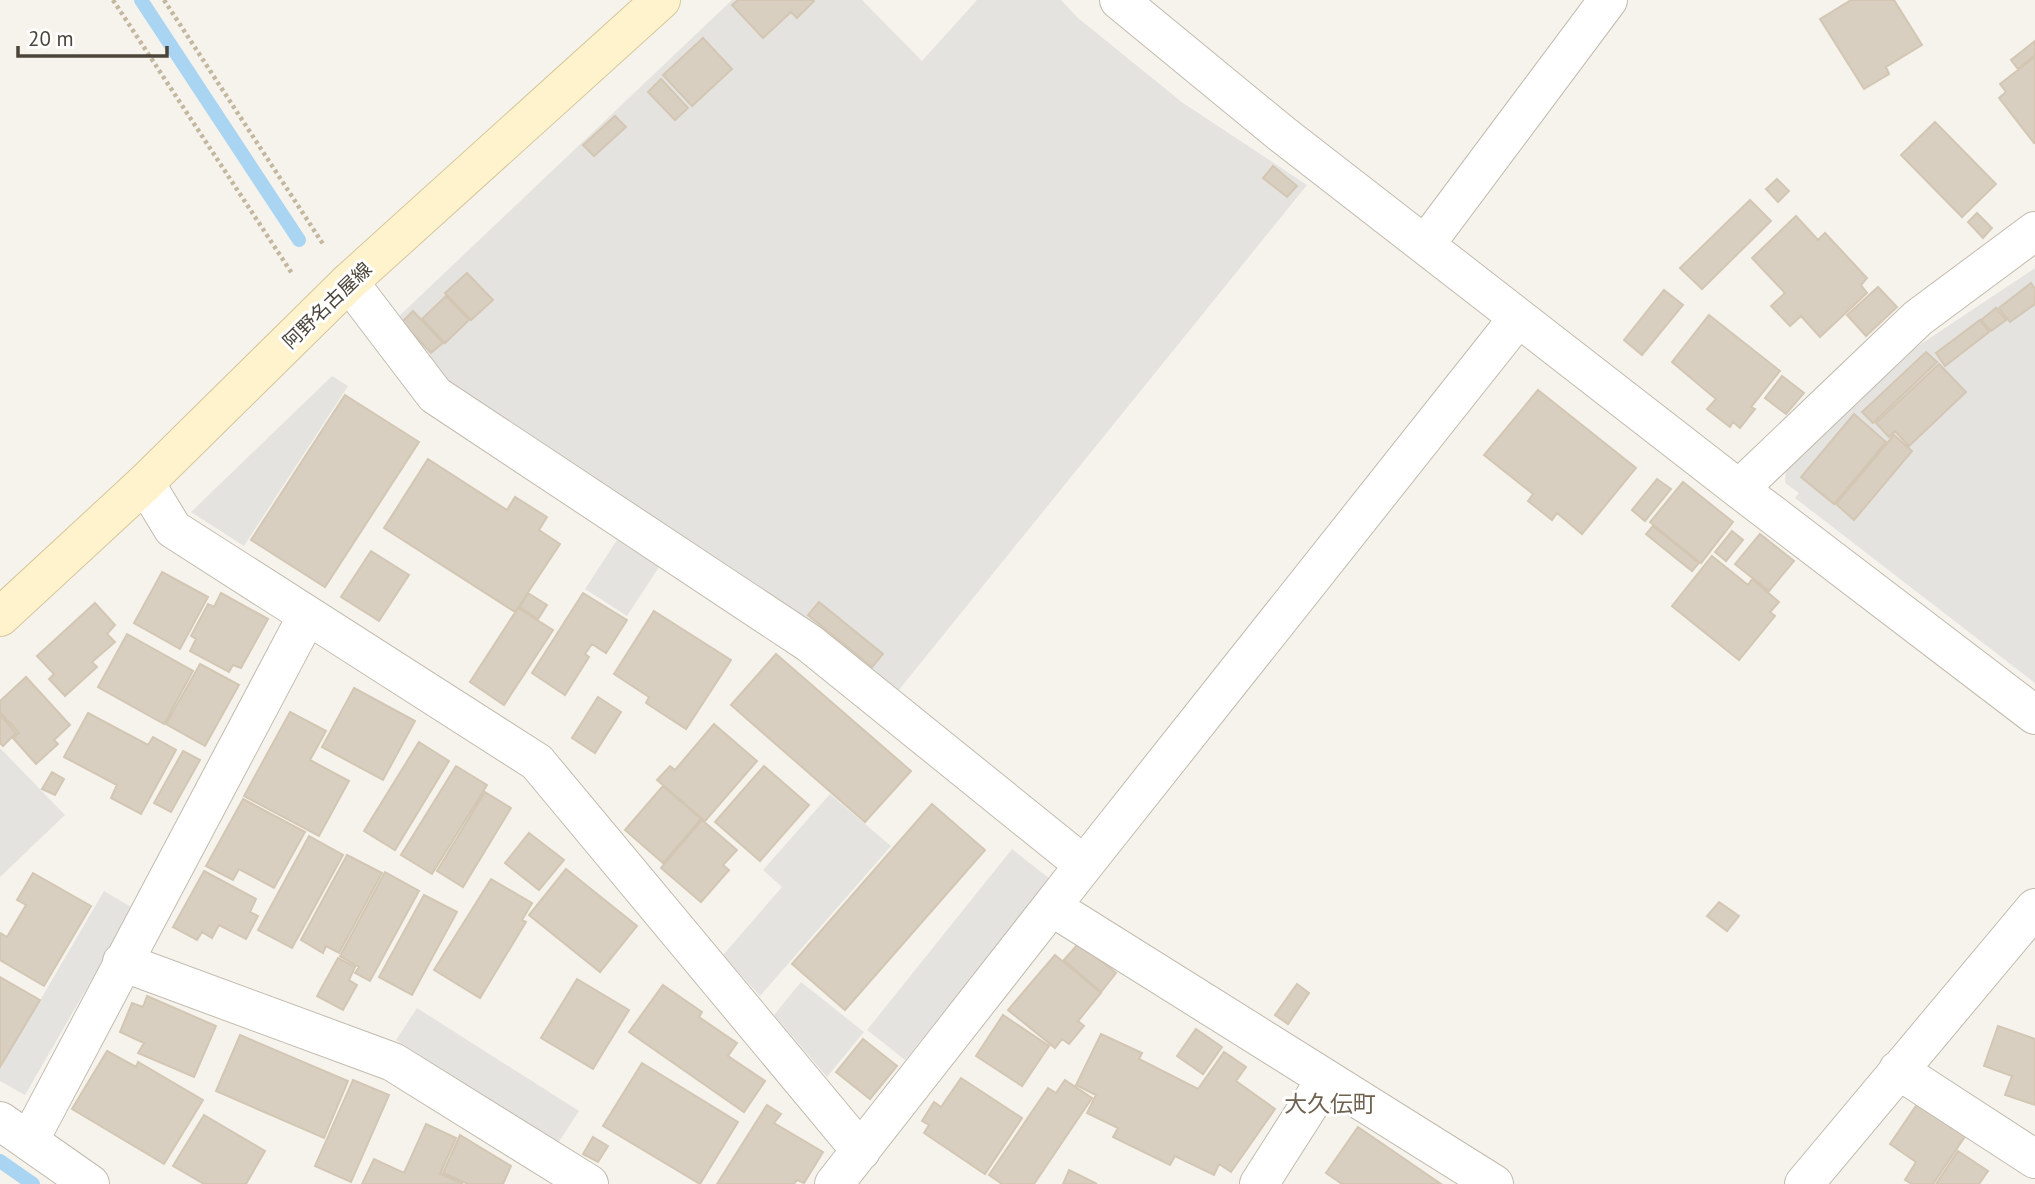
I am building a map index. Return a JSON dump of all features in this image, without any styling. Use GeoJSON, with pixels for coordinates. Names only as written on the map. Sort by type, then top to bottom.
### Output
{"type":"FeatureCollection","features":[{"type":"Feature","properties":{"kind":"main road","name":"阿野名古屋線"},"geometry":{"type":"LineString","coordinates":[[0,617],[145,483],[349,282],[661,0]]}},
{"type":"Feature","properties":{"kind":"street"},"geometry":{"type":"LineString","coordinates":[[1119,0],[1282,134],[2035,715]]}},
{"type":"Feature","properties":{"kind":"street"},"geometry":{"type":"LineString","coordinates":[[1425,245],[1608,0]]}},
{"type":"Feature","properties":{"kind":"street"},"geometry":{"type":"LineString","coordinates":[[1739,489],[1918,318],[2035,231]]}},
{"type":"Feature","properties":{"kind":"street"},"geometry":{"type":"LineString","coordinates":[[349,282],[435,395],[809,643],[1084,865]]}},
{"type":"Feature","properties":{"kind":"street"},"geometry":{"type":"LineString","coordinates":[[834,1184],[1518,318]]}},
{"type":"Feature","properties":{"kind":"street"},"geometry":{"type":"LineString","coordinates":[[145,483],[173,529],[537,762],[861,1151]]}},
{"type":"Feature","properties":{"kind":"street"},"geometry":{"type":"LineString","coordinates":[[90,1184],[14,1131],[122,962],[307,615]]}},
{"type":"Feature","properties":{"kind":"street"},"geometry":{"type":"LineString","coordinates":[[1052,906],[1494,1184]]}},
{"type":"Feature","properties":{"kind":"street"},"geometry":{"type":"LineString","coordinates":[[1804,1184],[2035,908]]}},
{"type":"Feature","properties":{"kind":"street"},"geometry":{"type":"LineString","coordinates":[[122,962],[393,1062],[589,1184]]}},
{"type":"Feature","properties":{"kind":"street"},"geometry":{"type":"LineString","coordinates":[[1898,1070],[2035,1159]]}},
{"type":"Feature","properties":{"kind":"street"},"geometry":{"type":"LineString","coordinates":[[1259,1184],[1326,1079]]}},
{"type":"Feature","properties":{"kind":"path"},"geometry":{"type":"LineString","coordinates":[[113,0],[317,313]]}},
{"type":"Feature","properties":{"kind":"path"},"geometry":{"type":"LineString","coordinates":[[164,0],[349,282]]}},
{"type":"Feature","properties":{"kind":"shaded area"},"geometry":{"type":"Polygon","coordinates":[[[732,0],[862,0],[922,61],[977,0],[1061,0],[1078,18],[1183,103],[1307,185],[894,696],[443,384],[396,319],[732,0]]]}},
{"type":"Feature","properties":{"kind":"shaded area"},"geometry":{"type":"Polygon","coordinates":[[[2035,268],[2035,683],[1795,498],[1799,493],[1785,483],[1786,470],[1918,346],[2035,268]]]}},
{"type":"Feature","properties":{"kind":"shaded area"},"geometry":{"type":"Polygon","coordinates":[[[332,376],[348,386],[244,546],[191,512],[332,376]]]}},
{"type":"Feature","properties":{"kind":"shaded area"},"geometry":{"type":"Polygon","coordinates":[[[617,540],[659,567],[627,616],[585,589],[617,540]]]}},
{"type":"Feature","properties":{"kind":"shaded area"},"geometry":{"type":"Polygon","coordinates":[[[0,748],[65,815],[0,877],[0,748]]]}},
{"type":"Feature","properties":{"kind":"shaded area"},"geometry":{"type":"Polygon","coordinates":[[[830,794],[891,846],[760,996],[723,955],[782,887],[763,870],[830,794]]]}},
{"type":"Feature","properties":{"kind":"shaded area"},"geometry":{"type":"Polygon","coordinates":[[[1012,849],[1050,879],[905,1060],[867,1030],[1012,849]]]}},
{"type":"Feature","properties":{"kind":"shaded area"},"geometry":{"type":"Polygon","coordinates":[[[104,891],[133,908],[25,1095],[0,1081],[0,1069],[104,891]]]}},
{"type":"Feature","properties":{"kind":"shaded area"},"geometry":{"type":"Polygon","coordinates":[[[801,982],[864,1032],[827,1077],[774,1015],[801,982]]]}},
{"type":"Feature","properties":{"kind":"shaded area"},"geometry":{"type":"Polygon","coordinates":[[[417,1008],[579,1111],[558,1143],[396,1040],[417,1008]]]}},
{"type":"Feature","properties":{"kind":"building"},"geometry":{"type":"Polygon","coordinates":[[[738,0],[814,1],[797,18],[791,12],[763,38],[732,5],[738,0]]]}},
{"type":"Feature","properties":{"kind":"building"},"geometry":{"type":"Polygon","coordinates":[[[1851,0],[1894,0],[1922,45],[1886,67],[1889,74],[1864,89],[1820,19],[1851,0]]]}},
{"type":"Feature","properties":{"kind":"building"},"geometry":{"type":"Polygon","coordinates":[[[703,38],[732,69],[692,106],[663,75],[703,38]]]}},
{"type":"Feature","properties":{"kind":"building"},"geometry":{"type":"Polygon","coordinates":[[[2035,41],[2035,55],[2018,69],[2011,60],[2035,41]]]}},
{"type":"Feature","properties":{"kind":"building"},"geometry":{"type":"Polygon","coordinates":[[[2035,57],[2034,143],[1999,98],[2006,92],[2000,84],[2035,57]]]}},
{"type":"Feature","properties":{"kind":"building"},"geometry":{"type":"Polygon","coordinates":[[[661,79],[688,108],[675,120],[648,92],[661,79]]]}},
{"type":"Feature","properties":{"kind":"building"},"geometry":{"type":"Polygon","coordinates":[[[615,116],[626,127],[594,156],[583,145],[615,116]]]}},
{"type":"Feature","properties":{"kind":"building"},"geometry":{"type":"Polygon","coordinates":[[[1935,122],[1996,184],[1962,217],[1901,155],[1935,122]]]}},
{"type":"Feature","properties":{"kind":"building"},"geometry":{"type":"Polygon","coordinates":[[[1273,166],[1297,186],[1287,197],[1263,178],[1273,166]]]}},
{"type":"Feature","properties":{"kind":"building"},"geometry":{"type":"Polygon","coordinates":[[[1777,179],[1789,191],[1778,202],[1766,189],[1777,179]]]}},
{"type":"Feature","properties":{"kind":"building"},"geometry":{"type":"Polygon","coordinates":[[[1750,200],[1771,221],[1702,289],[1680,268],[1750,200]]]}},
{"type":"Feature","properties":{"kind":"building"},"geometry":{"type":"Polygon","coordinates":[[[1977,213],[1992,228],[1983,238],[1968,222],[1977,213]]]}},
{"type":"Feature","properties":{"kind":"building"},"geometry":{"type":"Polygon","coordinates":[[[1796,216],[1818,240],[1825,233],[1867,278],[1861,285],[1867,293],[1820,337],[1801,316],[1790,326],[1771,306],[1785,293],[1752,258],[1796,216]]]}},
{"type":"Feature","properties":{"kind":"building"},"geometry":{"type":"Polygon","coordinates":[[[467,273],[493,300],[471,320],[445,293],[467,273]]]}},
{"type":"Feature","properties":{"kind":"building"},"geometry":{"type":"Polygon","coordinates":[[[2031,283],[2035,289],[2035,304],[2010,322],[1999,308],[2031,283]]]}},
{"type":"Feature","properties":{"kind":"building"},"geometry":{"type":"Polygon","coordinates":[[[1878,287],[1897,307],[1866,336],[1847,315],[1878,287]]]}},
{"type":"Feature","properties":{"kind":"building"},"geometry":{"type":"Polygon","coordinates":[[[1664,290],[1683,305],[1642,355],[1624,340],[1664,290]]]}},
{"type":"Feature","properties":{"kind":"building"},"geometry":{"type":"Polygon","coordinates":[[[446,296],[469,320],[445,343],[422,319],[446,296]]]}},
{"type":"Feature","properties":{"kind":"building"},"geometry":{"type":"Polygon","coordinates":[[[1996,308],[2006,320],[1991,331],[1981,320],[1996,308]]]}},
{"type":"Feature","properties":{"kind":"building"},"geometry":{"type":"Polygon","coordinates":[[[413,311],[443,343],[431,353],[402,322],[413,311]]]}},
{"type":"Feature","properties":{"kind":"building"},"geometry":{"type":"Polygon","coordinates":[[[1709,315],[1780,371],[1751,407],[1755,409],[1740,428],[1733,422],[1730,427],[1707,409],[1716,399],[1672,362],[1709,315]]]}},
{"type":"Feature","properties":{"kind":"building"},"geometry":{"type":"Polygon","coordinates":[[[1980,320],[1989,332],[1945,366],[1936,353],[1980,320]]]}},
{"type":"Feature","properties":{"kind":"building"},"geometry":{"type":"Polygon","coordinates":[[[1926,352],[1937,362],[1873,423],[1862,412],[1926,352]]]}},
{"type":"Feature","properties":{"kind":"building"},"geometry":{"type":"Polygon","coordinates":[[[1939,364],[1966,392],[1909,446],[1895,431],[1889,437],[1876,423],[1939,364]]]}},
{"type":"Feature","properties":{"kind":"building"},"geometry":{"type":"Polygon","coordinates":[[[1782,376],[1804,393],[1786,414],[1765,398],[1782,376]]]}},
{"type":"Feature","properties":{"kind":"building"},"geometry":{"type":"Polygon","coordinates":[[[1538,390],[1636,468],[1582,534],[1557,513],[1552,520],[1528,501],[1533,494],[1484,455],[1538,390]]]}},
{"type":"Feature","properties":{"kind":"building"},"geometry":{"type":"Polygon","coordinates":[[[345,395],[419,442],[325,587],[251,540],[345,395]]]}},
{"type":"Feature","properties":{"kind":"building"},"geometry":{"type":"Polygon","coordinates":[[[1854,414],[1886,442],[1834,504],[1801,477],[1854,414]]]}},
{"type":"Feature","properties":{"kind":"building"},"geometry":{"type":"Polygon","coordinates":[[[1894,435],[1912,451],[1854,520],[1836,504],[1894,435]]]}},
{"type":"Feature","properties":{"kind":"building"},"geometry":{"type":"Polygon","coordinates":[[[428,459],[507,510],[515,497],[547,517],[539,530],[560,544],[515,612],[384,528],[428,459]]]}},
{"type":"Feature","properties":{"kind":"building"},"geometry":{"type":"Polygon","coordinates":[[[1657,479],[1671,489],[1645,521],[1632,510],[1657,479]]]}},
{"type":"Feature","properties":{"kind":"building"},"geometry":{"type":"Polygon","coordinates":[[[1683,482],[1733,522],[1701,563],[1650,522],[1683,482]]]}},
{"type":"Feature","properties":{"kind":"building"},"geometry":{"type":"Polygon","coordinates":[[[1653,526],[1699,563],[1692,571],[1646,534],[1653,526]]]}},
{"type":"Feature","properties":{"kind":"building"},"geometry":{"type":"Polygon","coordinates":[[[1732,531],[1743,540],[1726,561],[1715,552],[1732,531]]]}},
{"type":"Feature","properties":{"kind":"building"},"geometry":{"type":"Polygon","coordinates":[[[1760,534],[1794,561],[1769,591],[1735,564],[1760,534]]]}},
{"type":"Feature","properties":{"kind":"building"},"geometry":{"type":"Polygon","coordinates":[[[371,551],[409,575],[379,621],[341,597],[371,551]]]}},
{"type":"Feature","properties":{"kind":"building"},"geometry":{"type":"Polygon","coordinates":[[[1712,556],[1748,585],[1752,579],[1779,602],[1770,612],[1775,616],[1739,660],[1672,606],[1712,556]]]}},
{"type":"Feature","properties":{"kind":"building"},"geometry":{"type":"Polygon","coordinates":[[[162,572],[208,597],[180,649],[134,623],[162,572]]]}},
{"type":"Feature","properties":{"kind":"building"},"geometry":{"type":"Polygon","coordinates":[[[221,593],[268,619],[241,668],[233,665],[229,672],[190,651],[196,639],[191,636],[208,604],[214,607],[221,593]]]}},
{"type":"Feature","properties":{"kind":"building"},"geometry":{"type":"Polygon","coordinates":[[[528,593],[547,605],[538,619],[520,607],[528,593]]]}},
{"type":"Feature","properties":{"kind":"building"},"geometry":{"type":"Polygon","coordinates":[[[583,593],[627,620],[606,653],[592,644],[585,654],[589,657],[565,695],[532,673],[583,593]]]}},
{"type":"Feature","properties":{"kind":"building"},"geometry":{"type":"Polygon","coordinates":[[[819,602],[883,654],[872,667],[808,615],[819,602]]]}},
{"type":"Feature","properties":{"kind":"building"},"geometry":{"type":"Polygon","coordinates":[[[95,603],[115,625],[107,634],[115,642],[92,662],[97,667],[65,696],[49,679],[54,674],[37,656],[95,603]]]}},
{"type":"Feature","properties":{"kind":"building"},"geometry":{"type":"Polygon","coordinates":[[[518,608],[553,630],[504,705],[470,682],[518,608]]]}},
{"type":"Feature","properties":{"kind":"building"},"geometry":{"type":"Polygon","coordinates":[[[654,611],[731,660],[686,729],[646,703],[649,697],[614,674],[654,611]]]}},
{"type":"Feature","properties":{"kind":"building"},"geometry":{"type":"Polygon","coordinates":[[[127,634],[193,671],[164,724],[98,687],[127,634]]]}},
{"type":"Feature","properties":{"kind":"building"},"geometry":{"type":"Polygon","coordinates":[[[776,654],[911,771],[865,822],[731,705],[776,654]]]}},
{"type":"Feature","properties":{"kind":"building"},"geometry":{"type":"Polygon","coordinates":[[[200,664],[239,685],[205,746],[166,724],[200,664]]]}},
{"type":"Feature","properties":{"kind":"building"},"geometry":{"type":"Polygon","coordinates":[[[26,677],[70,725],[54,740],[58,744],[36,764],[13,738],[19,733],[0,712],[0,701],[26,677]]]}},
{"type":"Feature","properties":{"kind":"building"},"geometry":{"type":"Polygon","coordinates":[[[354,688],[415,721],[383,780],[322,747],[354,688]]]}},
{"type":"Feature","properties":{"kind":"building"},"geometry":{"type":"Polygon","coordinates":[[[598,697],[621,712],[595,753],[572,738],[598,697]]]}},
{"type":"Feature","properties":{"kind":"building"},"geometry":{"type":"Polygon","coordinates":[[[290,712],[326,731],[310,760],[349,781],[319,836],[244,796],[290,712]]]}},
{"type":"Feature","properties":{"kind":"building"},"geometry":{"type":"Polygon","coordinates":[[[88,713],[148,745],[153,737],[176,750],[141,814],[111,798],[117,785],[64,757],[88,713]]]}},
{"type":"Feature","properties":{"kind":"building"},"geometry":{"type":"Polygon","coordinates":[[[0,715],[16,733],[3,746],[0,743],[0,715]]]}},
{"type":"Feature","properties":{"kind":"building"},"geometry":{"type":"Polygon","coordinates":[[[714,724],[757,761],[705,821],[657,780],[670,766],[675,770],[714,724]]]}},
{"type":"Feature","properties":{"kind":"building"},"geometry":{"type":"Polygon","coordinates":[[[419,742],[449,761],[395,850],[364,831],[419,742]]]}},
{"type":"Feature","properties":{"kind":"building"},"geometry":{"type":"Polygon","coordinates":[[[183,751],[200,760],[171,812],[154,803],[183,751]]]}},
{"type":"Feature","properties":{"kind":"building"},"geometry":{"type":"Polygon","coordinates":[[[456,766],[487,785],[432,874],[401,855],[456,766]]]}},
{"type":"Feature","properties":{"kind":"building"},"geometry":{"type":"Polygon","coordinates":[[[764,766],[809,805],[760,861],[715,822],[764,766]]]}},
{"type":"Feature","properties":{"kind":"building"},"geometry":{"type":"Polygon","coordinates":[[[52,772],[64,779],[55,795],[42,789],[52,772]]]}},
{"type":"Feature","properties":{"kind":"building"},"geometry":{"type":"Polygon","coordinates":[[[663,786],[701,819],[663,863],[625,830],[663,786]]]}},
{"type":"Feature","properties":{"kind":"building"},"geometry":{"type":"Polygon","coordinates":[[[485,792],[511,808],[463,887],[437,871],[485,792]]]}},
{"type":"Feature","properties":{"kind":"building"},"geometry":{"type":"Polygon","coordinates":[[[243,799],[305,832],[274,888],[239,869],[233,880],[206,866],[243,799]]]}},
{"type":"Feature","properties":{"kind":"building"},"geometry":{"type":"Polygon","coordinates":[[[932,804],[985,850],[845,1010],[792,964],[932,804]]]}},
{"type":"Feature","properties":{"kind":"building"},"geometry":{"type":"Polygon","coordinates":[[[702,820],[737,850],[723,865],[729,870],[701,902],[661,868],[702,820]]]}},
{"type":"Feature","properties":{"kind":"building"},"geometry":{"type":"Polygon","coordinates":[[[529,833],[564,860],[539,890],[505,863],[529,833]]]}},
{"type":"Feature","properties":{"kind":"building"},"geometry":{"type":"Polygon","coordinates":[[[309,836],[343,855],[292,948],[258,930],[309,836]]]}},
{"type":"Feature","properties":{"kind":"building"},"geometry":{"type":"Polygon","coordinates":[[[347,855],[382,873],[339,953],[326,946],[323,953],[301,940],[347,855]]]}},
{"type":"Feature","properties":{"kind":"building"},"geometry":{"type":"Polygon","coordinates":[[[566,869],[637,926],[600,972],[529,915],[566,869]]]}},
{"type":"Feature","properties":{"kind":"building"},"geometry":{"type":"Polygon","coordinates":[[[204,871],[256,899],[250,912],[258,916],[246,939],[219,925],[212,938],[202,932],[197,940],[173,927],[204,871]]]}},
{"type":"Feature","properties":{"kind":"building"},"geometry":{"type":"Polygon","coordinates":[[[385,872],[419,891],[370,981],[355,973],[359,967],[340,956],[385,872]]]}},
{"type":"Feature","properties":{"kind":"building"},"geometry":{"type":"Polygon","coordinates":[[[33,873],[91,906],[44,986],[0,960],[0,933],[7,937],[26,905],[17,900],[33,873]]]}},
{"type":"Feature","properties":{"kind":"building"},"geometry":{"type":"Polygon","coordinates":[[[491,879],[532,903],[522,920],[526,922],[480,998],[434,970],[491,879]]]}},
{"type":"Feature","properties":{"kind":"building"},"geometry":{"type":"Polygon","coordinates":[[[424,895],[457,912],[412,995],[379,977],[424,895]]]}},
{"type":"Feature","properties":{"kind":"building"},"geometry":{"type":"Polygon","coordinates":[[[1719,902],[1739,916],[1727,931],[1707,916],[1719,902]]]}},
{"type":"Feature","properties":{"kind":"building"},"geometry":{"type":"Polygon","coordinates":[[[1079,943],[1116,973],[1101,992],[1064,960],[1079,943]]]}},
{"type":"Feature","properties":{"kind":"building"},"geometry":{"type":"Polygon","coordinates":[[[1055,955],[1101,993],[1078,1021],[1084,1026],[1069,1044],[1062,1039],[1055,1048],[1008,1010],[1055,955]]]}},
{"type":"Feature","properties":{"kind":"building"},"geometry":{"type":"Polygon","coordinates":[[[338,958],[355,967],[349,980],[357,985],[343,1010],[317,996],[338,958]]]}},
{"type":"Feature","properties":{"kind":"building"},"geometry":{"type":"Polygon","coordinates":[[[0,977],[40,1000],[0,1067],[0,977]]]}},
{"type":"Feature","properties":{"kind":"building"},"geometry":{"type":"Polygon","coordinates":[[[577,979],[629,1010],[593,1069],[541,1038],[577,979]]]}},
{"type":"Feature","properties":{"kind":"building"},"geometry":{"type":"Polygon","coordinates":[[[1297,984],[1309,993],[1288,1024],[1275,1015],[1297,984]]]}},
{"type":"Feature","properties":{"kind":"building"},"geometry":{"type":"Polygon","coordinates":[[[663,985],[702,1012],[699,1017],[737,1043],[728,1056],[765,1081],[744,1112],[629,1032],[663,985]]]}},
{"type":"Feature","properties":{"kind":"building"},"geometry":{"type":"Polygon","coordinates":[[[147,996],[216,1026],[194,1077],[138,1053],[144,1043],[120,1032],[132,1003],[143,1007],[147,996]]]}},
{"type":"Feature","properties":{"kind":"building"},"geometry":{"type":"Polygon","coordinates":[[[1003,1015],[1049,1046],[1022,1086],[976,1056],[1003,1015]]]}},
{"type":"Feature","properties":{"kind":"building"},"geometry":{"type":"Polygon","coordinates":[[[1998,1026],[2035,1039],[2035,1105],[2005,1095],[2012,1076],[1984,1066],[1998,1026]]]}},
{"type":"Feature","properties":{"kind":"building"},"geometry":{"type":"Polygon","coordinates":[[[1196,1029],[1222,1047],[1203,1074],[1177,1056],[1196,1029]]]}},
{"type":"Feature","properties":{"kind":"building"},"geometry":{"type":"Polygon","coordinates":[[[1101,1034],[1142,1053],[1139,1059],[1198,1089],[1224,1052],[1246,1067],[1236,1081],[1275,1109],[1231,1172],[1219,1164],[1214,1175],[1175,1156],[1170,1165],[1113,1137],[1118,1128],[1087,1113],[1096,1095],[1076,1085],[1101,1034]]]}},
{"type":"Feature","properties":{"kind":"building"},"geometry":{"type":"Polygon","coordinates":[[[240,1035],[348,1081],[324,1138],[216,1091],[240,1035]]]}},
{"type":"Feature","properties":{"kind":"building"},"geometry":{"type":"Polygon","coordinates":[[[863,1039],[897,1066],[870,1099],[836,1072],[863,1039]]]}},
{"type":"Feature","properties":{"kind":"building"},"geometry":{"type":"Polygon","coordinates":[[[107,1051],[136,1067],[138,1062],[203,1100],[164,1164],[72,1109],[107,1051]]]}},
{"type":"Feature","properties":{"kind":"building"},"geometry":{"type":"Polygon","coordinates":[[[642,1063],[738,1122],[700,1184],[603,1126],[642,1063]]]}},
{"type":"Feature","properties":{"kind":"building"},"geometry":{"type":"Polygon","coordinates":[[[961,1078],[1022,1118],[985,1174],[924,1133],[929,1125],[922,1121],[934,1102],[941,1107],[961,1078]]]}},
{"type":"Feature","properties":{"kind":"building"},"geometry":{"type":"Polygon","coordinates":[[[353,1080],[389,1095],[351,1182],[315,1166],[353,1080]]]}},
{"type":"Feature","properties":{"kind":"building"},"geometry":{"type":"Polygon","coordinates":[[[1065,1080],[1092,1098],[1034,1184],[1002,1184],[989,1175],[1048,1088],[1056,1093],[1065,1080]]]}},
{"type":"Feature","properties":{"kind":"building"},"geometry":{"type":"Polygon","coordinates":[[[1918,1103],[1966,1135],[1933,1184],[1912,1184],[1905,1180],[1916,1162],[1890,1144],[1918,1103]]]}},
{"type":"Feature","properties":{"kind":"building"},"geometry":{"type":"Polygon","coordinates":[[[767,1105],[781,1114],[774,1123],[823,1152],[804,1183],[797,1180],[794,1184],[717,1184],[767,1105]]]}},
{"type":"Feature","properties":{"kind":"building"},"geometry":{"type":"Polygon","coordinates":[[[204,1115],[265,1151],[246,1184],[204,1184],[173,1166],[204,1115]]]}},
{"type":"Feature","properties":{"kind":"building"},"geometry":{"type":"Polygon","coordinates":[[[426,1124],[456,1138],[440,1174],[463,1184],[362,1184],[374,1159],[404,1173],[426,1124]]]}},
{"type":"Feature","properties":{"kind":"building"},"geometry":{"type":"Polygon","coordinates":[[[1358,1127],[1441,1184],[1342,1184],[1326,1173],[1358,1127]]]}},
{"type":"Feature","properties":{"kind":"building"},"geometry":{"type":"Polygon","coordinates":[[[460,1135],[511,1166],[503,1184],[468,1184],[443,1173],[460,1135]]]}},
{"type":"Feature","properties":{"kind":"building"},"geometry":{"type":"Polygon","coordinates":[[[593,1137],[608,1146],[598,1162],[583,1154],[593,1137]]]}},
{"type":"Feature","properties":{"kind":"building"},"geometry":{"type":"Polygon","coordinates":[[[1958,1151],[1988,1171],[1979,1184],[1936,1184],[1958,1151]]]}},
{"type":"Feature","properties":{"kind":"building"},"geometry":{"type":"Polygon","coordinates":[[[1069,1170],[1097,1184],[1063,1184],[1069,1170]]]}},
{"type":"Feature","properties":{"kind":"waterway"},"geometry":{"type":"LineString","coordinates":[[141,0],[299,240]]}},
{"type":"Feature","properties":{"kind":"waterway"},"geometry":{"type":"LineString","coordinates":[[0,1161],[33,1184]]}},
{"type":"Feature","properties":{"kind":"district","name":"大久伝町"},"geometry":{"type":"Point","coordinates":[1330,1104]}}]}
